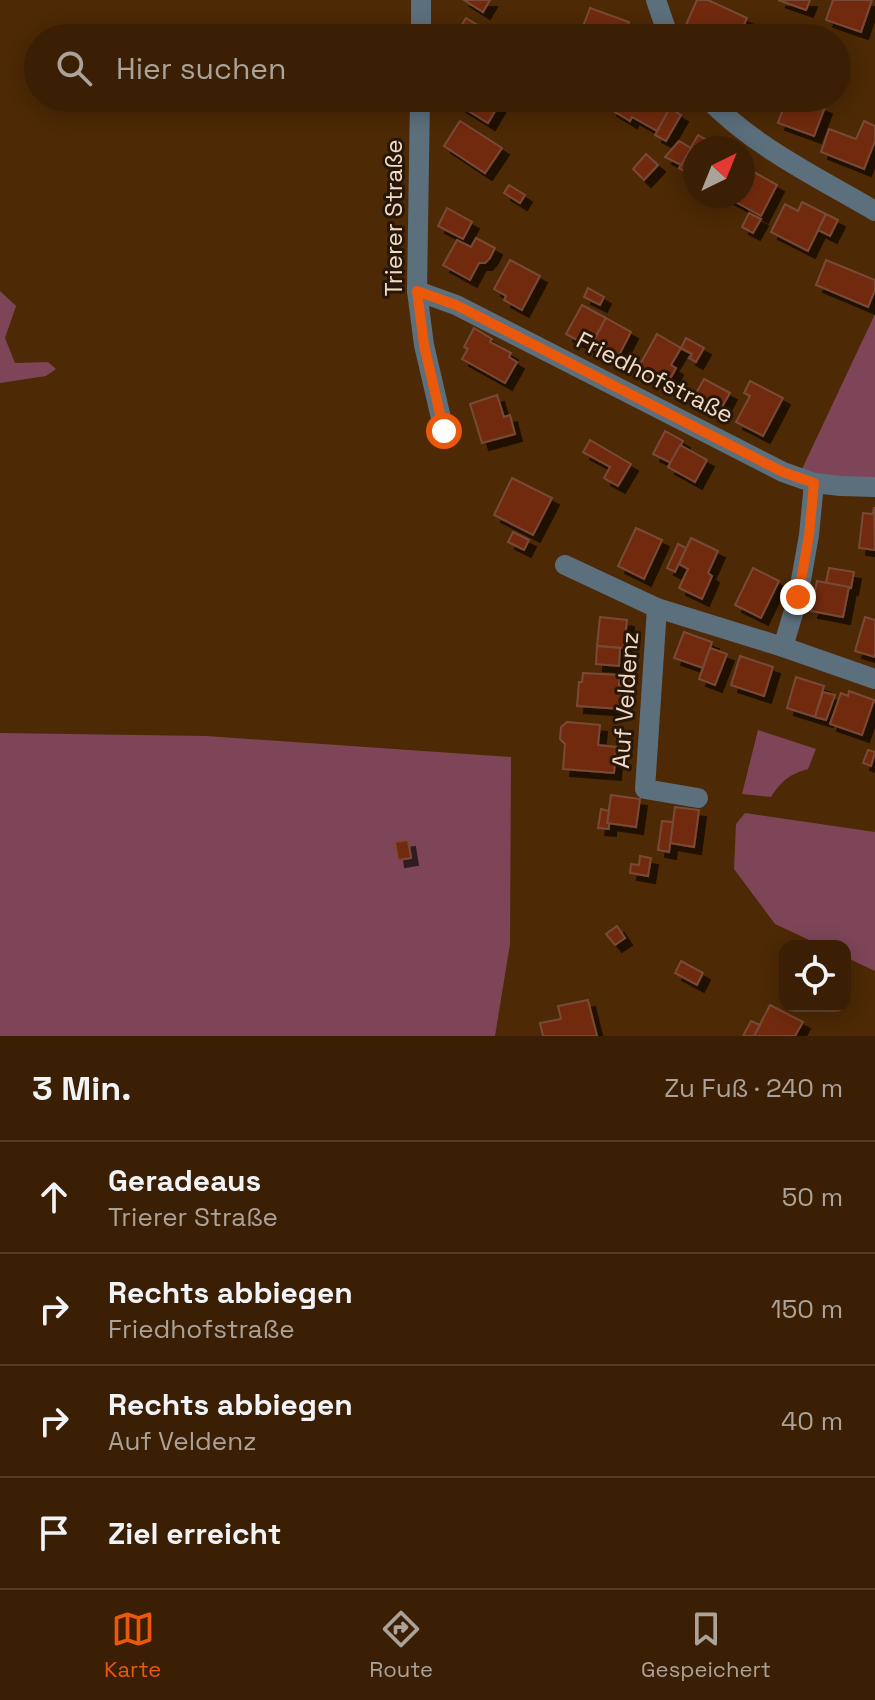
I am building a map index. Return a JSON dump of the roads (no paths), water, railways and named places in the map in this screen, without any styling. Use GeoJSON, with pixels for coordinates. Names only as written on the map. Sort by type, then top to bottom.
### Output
{"type":"FeatureCollection","features":[{"type":"Feature","properties":{"kind":"street"},"geometry":{"type":"LineString","coordinates":[[421,0],[421,24]]}},
{"type":"Feature","properties":{"kind":"street"},"geometry":{"type":"LineString","coordinates":[[656,0],[664,24]]}},
{"type":"Feature","properties":{"kind":"street","name":"Trierer Straße"},"geometry":{"type":"LineString","coordinates":[[420,112],[417,291],[424,345],[444,431]]}},
{"type":"Feature","properties":{"kind":"street"},"geometry":{"type":"LineString","coordinates":[[721,112],[754,139],[875,211]]}},
{"type":"Feature","properties":{"kind":"street","name":"Friedhofstraße"},"geometry":{"type":"LineString","coordinates":[[417,291],[456,305],[783,472],[814,483],[875,487]]}},
{"type":"Feature","properties":{"kind":"street"},"geometry":{"type":"LineString","coordinates":[[783,647],[798,597],[814,483]]}},
{"type":"Feature","properties":{"kind":"street","name":"Auf Veldenz"},"geometry":{"type":"LineString","coordinates":[[565,565],[657,608],[875,679]]}},
{"type":"Feature","properties":{"kind":"street","name":"Auf Veldenz"},"geometry":{"type":"LineString","coordinates":[[657,608],[645,789],[698,798]]}}]}
